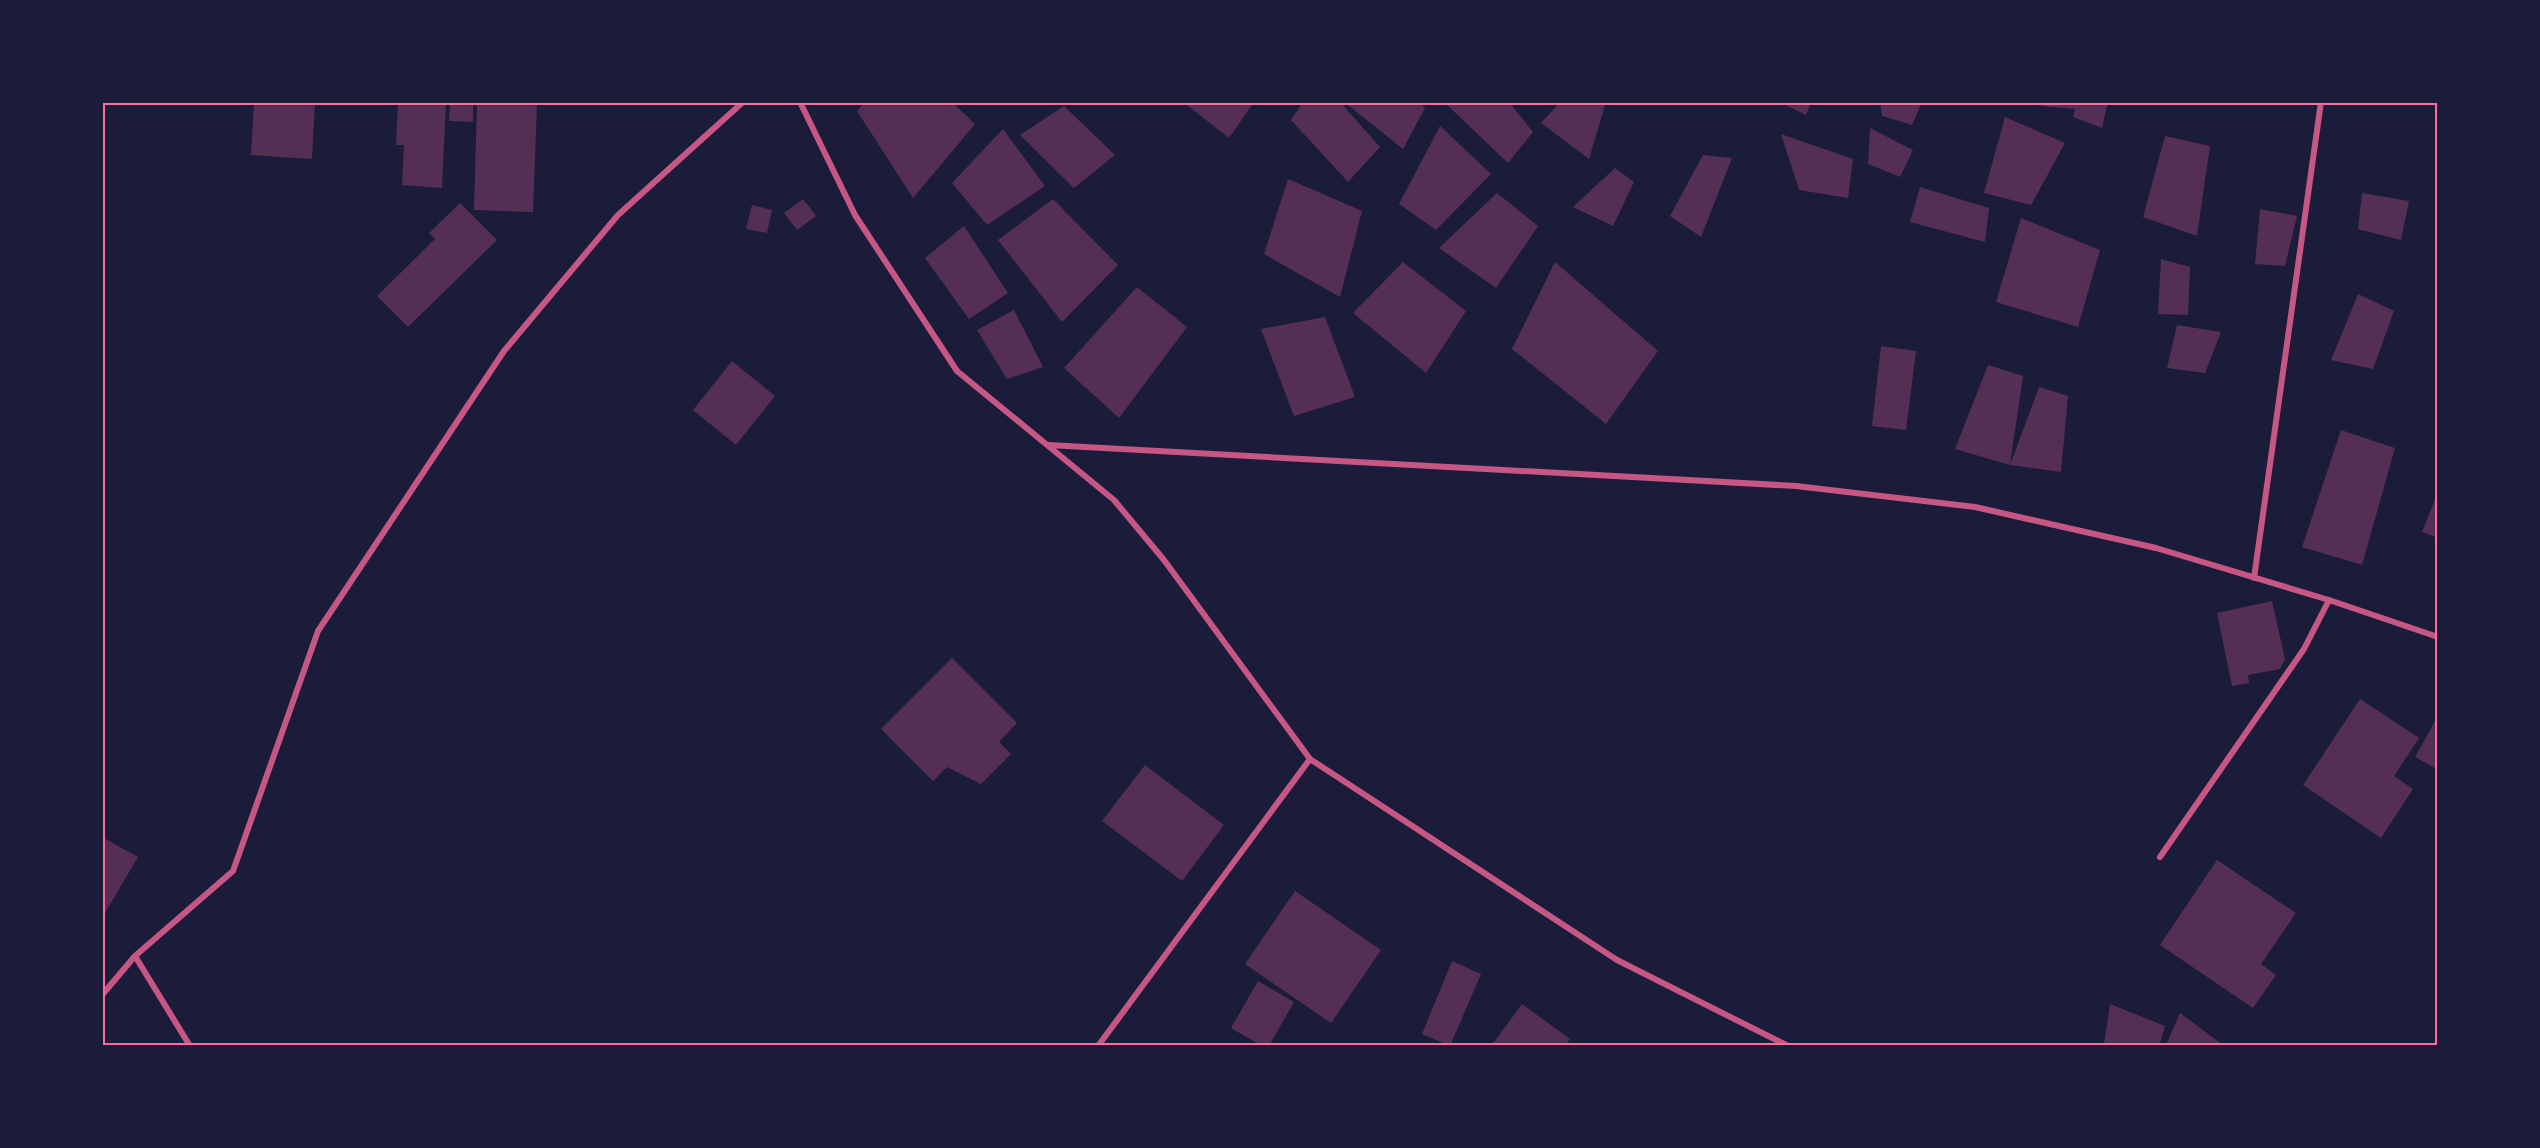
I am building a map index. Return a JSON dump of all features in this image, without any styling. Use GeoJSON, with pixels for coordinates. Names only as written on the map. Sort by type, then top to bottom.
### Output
{"type":"FeatureCollection","features":[{"type":"Feature","properties":{"kind":"street"},"geometry":{"type":"LineString","coordinates":[[102,995],[135,956],[233,871],[318,631],[504,351],[618,215],[743,102]]}},
{"type":"Feature","properties":{"kind":"street"},"geometry":{"type":"LineString","coordinates":[[800,102],[855,215],[957,371],[1114,500],[1164,560],[1310,759],[1617,960],[1788,1046]]}},
{"type":"Feature","properties":{"kind":"street"},"geometry":{"type":"LineString","coordinates":[[2254,578],[2321,102]]}},
{"type":"Feature","properties":{"kind":"street"},"geometry":{"type":"LineString","coordinates":[[1049,445],[1796,486],[1975,507],[2156,548],[2329,600],[2438,637]]}},
{"type":"Feature","properties":{"kind":"street"},"geometry":{"type":"LineString","coordinates":[[2160,857],[2304,649],[2329,600]]}},
{"type":"Feature","properties":{"kind":"street"},"geometry":{"type":"LineString","coordinates":[[1098,1046],[1310,759]]}},
{"type":"Feature","properties":{"kind":"street"},"geometry":{"type":"LineString","coordinates":[[135,956],[190,1046]]}},
{"type":"Feature","properties":{"kind":"building"},"geometry":{"type":"Polygon","coordinates":[[[254,102],[315,102],[312,159],[251,155],[254,102]]]}},
{"type":"Feature","properties":{"kind":"building"},"geometry":{"type":"Polygon","coordinates":[[[398,102],[446,102],[442,188],[402,185],[404,145],[396,145],[398,102]]]}},
{"type":"Feature","properties":{"kind":"building"},"geometry":{"type":"Polygon","coordinates":[[[450,102],[473,102],[473,122],[449,121],[450,102]]]}},
{"type":"Feature","properties":{"kind":"building"},"geometry":{"type":"Polygon","coordinates":[[[477,102],[537,102],[533,212],[474,210],[477,102]]]}},
{"type":"Feature","properties":{"kind":"building"},"geometry":{"type":"Polygon","coordinates":[[[865,102],[952,102],[975,124],[913,198],[857,111],[865,102]]]}},
{"type":"Feature","properties":{"kind":"building"},"geometry":{"type":"Polygon","coordinates":[[[1183,102],[1254,102],[1229,138],[1183,102]]]}},
{"type":"Feature","properties":{"kind":"building"},"geometry":{"type":"Polygon","coordinates":[[[1303,102],[1340,102],[1380,147],[1348,182],[1291,120],[1303,102]]]}},
{"type":"Feature","properties":{"kind":"building"},"geometry":{"type":"Polygon","coordinates":[[[1344,102],[1419,102],[1425,108],[1403,149],[1344,102]]]}},
{"type":"Feature","properties":{"kind":"building"},"geometry":{"type":"Polygon","coordinates":[[[1444,102],[1509,102],[1533,132],[1508,163],[1444,102]]]}},
{"type":"Feature","properties":{"kind":"building"},"geometry":{"type":"Polygon","coordinates":[[[1560,102],[1606,102],[1589,159],[1541,123],[1560,102]]]}},
{"type":"Feature","properties":{"kind":"building"},"geometry":{"type":"Polygon","coordinates":[[[1779,102],[1811,102],[1806,115],[1779,102]]]}},
{"type":"Feature","properties":{"kind":"building"},"geometry":{"type":"Polygon","coordinates":[[[1880,102],[1922,102],[1912,125],[1882,116],[1880,102]]]}},
{"type":"Feature","properties":{"kind":"building"},"geometry":{"type":"Polygon","coordinates":[[[2043,102],[2108,102],[2102,128],[2073,117],[2075,109],[2041,106],[2043,102]]]}},
{"type":"Feature","properties":{"kind":"building"},"geometry":{"type":"Polygon","coordinates":[[[1064,106],[1115,155],[1074,188],[1020,135],[1064,106]]]}},
{"type":"Feature","properties":{"kind":"building"},"geometry":{"type":"Polygon","coordinates":[[[2005,117],[2065,143],[2031,205],[1984,193],[2005,117]]]}},
{"type":"Feature","properties":{"kind":"building"},"geometry":{"type":"Polygon","coordinates":[[[1440,126],[1491,174],[1436,230],[1399,204],[1440,126]]]}},
{"type":"Feature","properties":{"kind":"building"},"geometry":{"type":"Polygon","coordinates":[[[1870,128],[1913,150],[1900,177],[1868,164],[1870,128]]]}},
{"type":"Feature","properties":{"kind":"building"},"geometry":{"type":"Polygon","coordinates":[[[1003,129],[1045,186],[987,225],[952,183],[1003,129]]]}},
{"type":"Feature","properties":{"kind":"building"},"geometry":{"type":"Polygon","coordinates":[[[1781,134],[1853,159],[1848,198],[1799,190],[1781,134]]]}},
{"type":"Feature","properties":{"kind":"building"},"geometry":{"type":"Polygon","coordinates":[[[2165,136],[2210,146],[2197,236],[2143,217],[2165,136]]]}},
{"type":"Feature","properties":{"kind":"building"},"geometry":{"type":"Polygon","coordinates":[[[1703,155],[1732,158],[1701,237],[1670,216],[1703,155]]]}},
{"type":"Feature","properties":{"kind":"building"},"geometry":{"type":"Polygon","coordinates":[[[1615,168],[1634,182],[1613,226],[1573,207],[1615,168]]]}},
{"type":"Feature","properties":{"kind":"building"},"geometry":{"type":"Polygon","coordinates":[[[1288,179],[1362,211],[1340,297],[1264,254],[1288,179]]]}},
{"type":"Feature","properties":{"kind":"building"},"geometry":{"type":"Polygon","coordinates":[[[1920,187],[1989,208],[1985,242],[1910,222],[1920,187]]]}},
{"type":"Feature","properties":{"kind":"building"},"geometry":{"type":"Polygon","coordinates":[[[1497,193],[1538,226],[1496,288],[1439,248],[1497,193]]]}},
{"type":"Feature","properties":{"kind":"building"},"geometry":{"type":"Polygon","coordinates":[[[2362,193],[2409,201],[2401,240],[2358,229],[2362,193]]]}},
{"type":"Feature","properties":{"kind":"building"},"geometry":{"type":"Polygon","coordinates":[[[803,199],[816,216],[797,230],[784,213],[803,199]]]}},
{"type":"Feature","properties":{"kind":"building"},"geometry":{"type":"Polygon","coordinates":[[[1053,199],[1118,265],[1062,322],[998,240],[1053,199]]]}},
{"type":"Feature","properties":{"kind":"building"},"geometry":{"type":"Polygon","coordinates":[[[460,203],[497,240],[408,327],[377,296],[435,239],[429,233],[460,203]]]}},
{"type":"Feature","properties":{"kind":"building"},"geometry":{"type":"Polygon","coordinates":[[[752,205],[772,210],[767,233],[746,229],[752,205]]]}},
{"type":"Feature","properties":{"kind":"building"},"geometry":{"type":"Polygon","coordinates":[[[2260,209],[2297,216],[2285,266],[2255,264],[2260,209]]]}},
{"type":"Feature","properties":{"kind":"building"},"geometry":{"type":"Polygon","coordinates":[[[2021,218],[2100,250],[2078,327],[1996,302],[2021,218]]]}},
{"type":"Feature","properties":{"kind":"building"},"geometry":{"type":"Polygon","coordinates":[[[964,226],[1008,293],[969,319],[925,258],[964,226]]]}},
{"type":"Feature","properties":{"kind":"building"},"geometry":{"type":"Polygon","coordinates":[[[2161,259],[2190,267],[2188,315],[2158,314],[2161,259]]]}},
{"type":"Feature","properties":{"kind":"building"},"geometry":{"type":"Polygon","coordinates":[[[1403,262],[1466,311],[1426,373],[1353,313],[1403,262]]]}},
{"type":"Feature","properties":{"kind":"building"},"geometry":{"type":"Polygon","coordinates":[[[1555,262],[1658,351],[1606,424],[1512,349],[1555,262]]]}},
{"type":"Feature","properties":{"kind":"building"},"geometry":{"type":"Polygon","coordinates":[[[1137,287],[1187,327],[1119,418],[1064,368],[1137,287]]]}},
{"type":"Feature","properties":{"kind":"building"},"geometry":{"type":"Polygon","coordinates":[[[2358,294],[2394,311],[2373,369],[2331,360],[2358,294]]]}},
{"type":"Feature","properties":{"kind":"building"},"geometry":{"type":"Polygon","coordinates":[[[1014,310],[1043,367],[1007,379],[977,330],[1014,310]]]}},
{"type":"Feature","properties":{"kind":"building"},"geometry":{"type":"Polygon","coordinates":[[[1325,317],[1355,397],[1294,416],[1261,329],[1325,317]]]}},
{"type":"Feature","properties":{"kind":"building"},"geometry":{"type":"Polygon","coordinates":[[[2177,325],[2221,332],[2205,373],[2167,368],[2177,325]]]}},
{"type":"Feature","properties":{"kind":"building"},"geometry":{"type":"Polygon","coordinates":[[[1881,346],[1916,351],[1906,430],[1872,426],[1881,346]]]}},
{"type":"Feature","properties":{"kind":"building"},"geometry":{"type":"Polygon","coordinates":[[[732,361],[775,396],[736,445],[693,410],[732,361]]]}},
{"type":"Feature","properties":{"kind":"building"},"geometry":{"type":"Polygon","coordinates":[[[1988,365],[2023,376],[2010,465],[1955,449],[1988,365]]]}},
{"type":"Feature","properties":{"kind":"building"},"geometry":{"type":"Polygon","coordinates":[[[2039,387],[2068,396],[2061,472],[2010,465],[2039,387]]]}},
{"type":"Feature","properties":{"kind":"building"},"geometry":{"type":"Polygon","coordinates":[[[2341,430],[2395,448],[2362,565],[2302,547],[2341,430]]]}},
{"type":"Feature","properties":{"kind":"building"},"geometry":{"type":"Polygon","coordinates":[[[2438,492],[2438,538],[2422,532],[2438,492]]]}},
{"type":"Feature","properties":{"kind":"building"},"geometry":{"type":"Polygon","coordinates":[[[2272,601],[2285,659],[2280,669],[2248,675],[2249,683],[2232,686],[2217,613],[2272,601]]]}},
{"type":"Feature","properties":{"kind":"building"},"geometry":{"type":"Polygon","coordinates":[[[952,658],[1017,723],[999,742],[1011,754],[981,784],[947,767],[933,781],[881,729],[952,658]]]}},
{"type":"Feature","properties":{"kind":"building"},"geometry":{"type":"Polygon","coordinates":[[[2360,699],[2419,738],[2394,776],[2413,789],[2381,838],[2303,785],[2360,699]]]}},
{"type":"Feature","properties":{"kind":"building"},"geometry":{"type":"Polygon","coordinates":[[[2438,716],[2438,770],[2415,757],[2438,716]]]}},
{"type":"Feature","properties":{"kind":"building"},"geometry":{"type":"Polygon","coordinates":[[[1145,765],[1224,825],[1182,881],[1102,821],[1145,765]]]}},
{"type":"Feature","properties":{"kind":"building"},"geometry":{"type":"Polygon","coordinates":[[[102,837],[138,857],[102,918],[102,837]]]}},
{"type":"Feature","properties":{"kind":"building"},"geometry":{"type":"Polygon","coordinates":[[[2217,860],[2296,913],[2261,964],[2276,975],[2253,1008],[2160,945],[2217,860]]]}},
{"type":"Feature","properties":{"kind":"building"},"geometry":{"type":"Polygon","coordinates":[[[1295,891],[1381,950],[1331,1023],[1245,964],[1295,891]]]}},
{"type":"Feature","properties":{"kind":"building"},"geometry":{"type":"Polygon","coordinates":[[[1452,961],[1481,974],[1450,1046],[1422,1034],[1452,961]]]}},
{"type":"Feature","properties":{"kind":"building"},"geometry":{"type":"Polygon","coordinates":[[[1258,981],[1294,1002],[1269,1046],[1262,1046],[1231,1028],[1258,981]]]}},
{"type":"Feature","properties":{"kind":"building"},"geometry":{"type":"Polygon","coordinates":[[[1522,1004],[1570,1039],[1565,1046],[1491,1046],[1522,1004]]]}},
{"type":"Feature","properties":{"kind":"building"},"geometry":{"type":"Polygon","coordinates":[[[2110,1004],[2165,1026],[2159,1046],[2104,1044],[2110,1004]]]}},
{"type":"Feature","properties":{"kind":"building"},"geometry":{"type":"Polygon","coordinates":[[[2180,1013],[2223,1045],[2173,1046],[2167,1043],[2180,1013]]]}}]}
